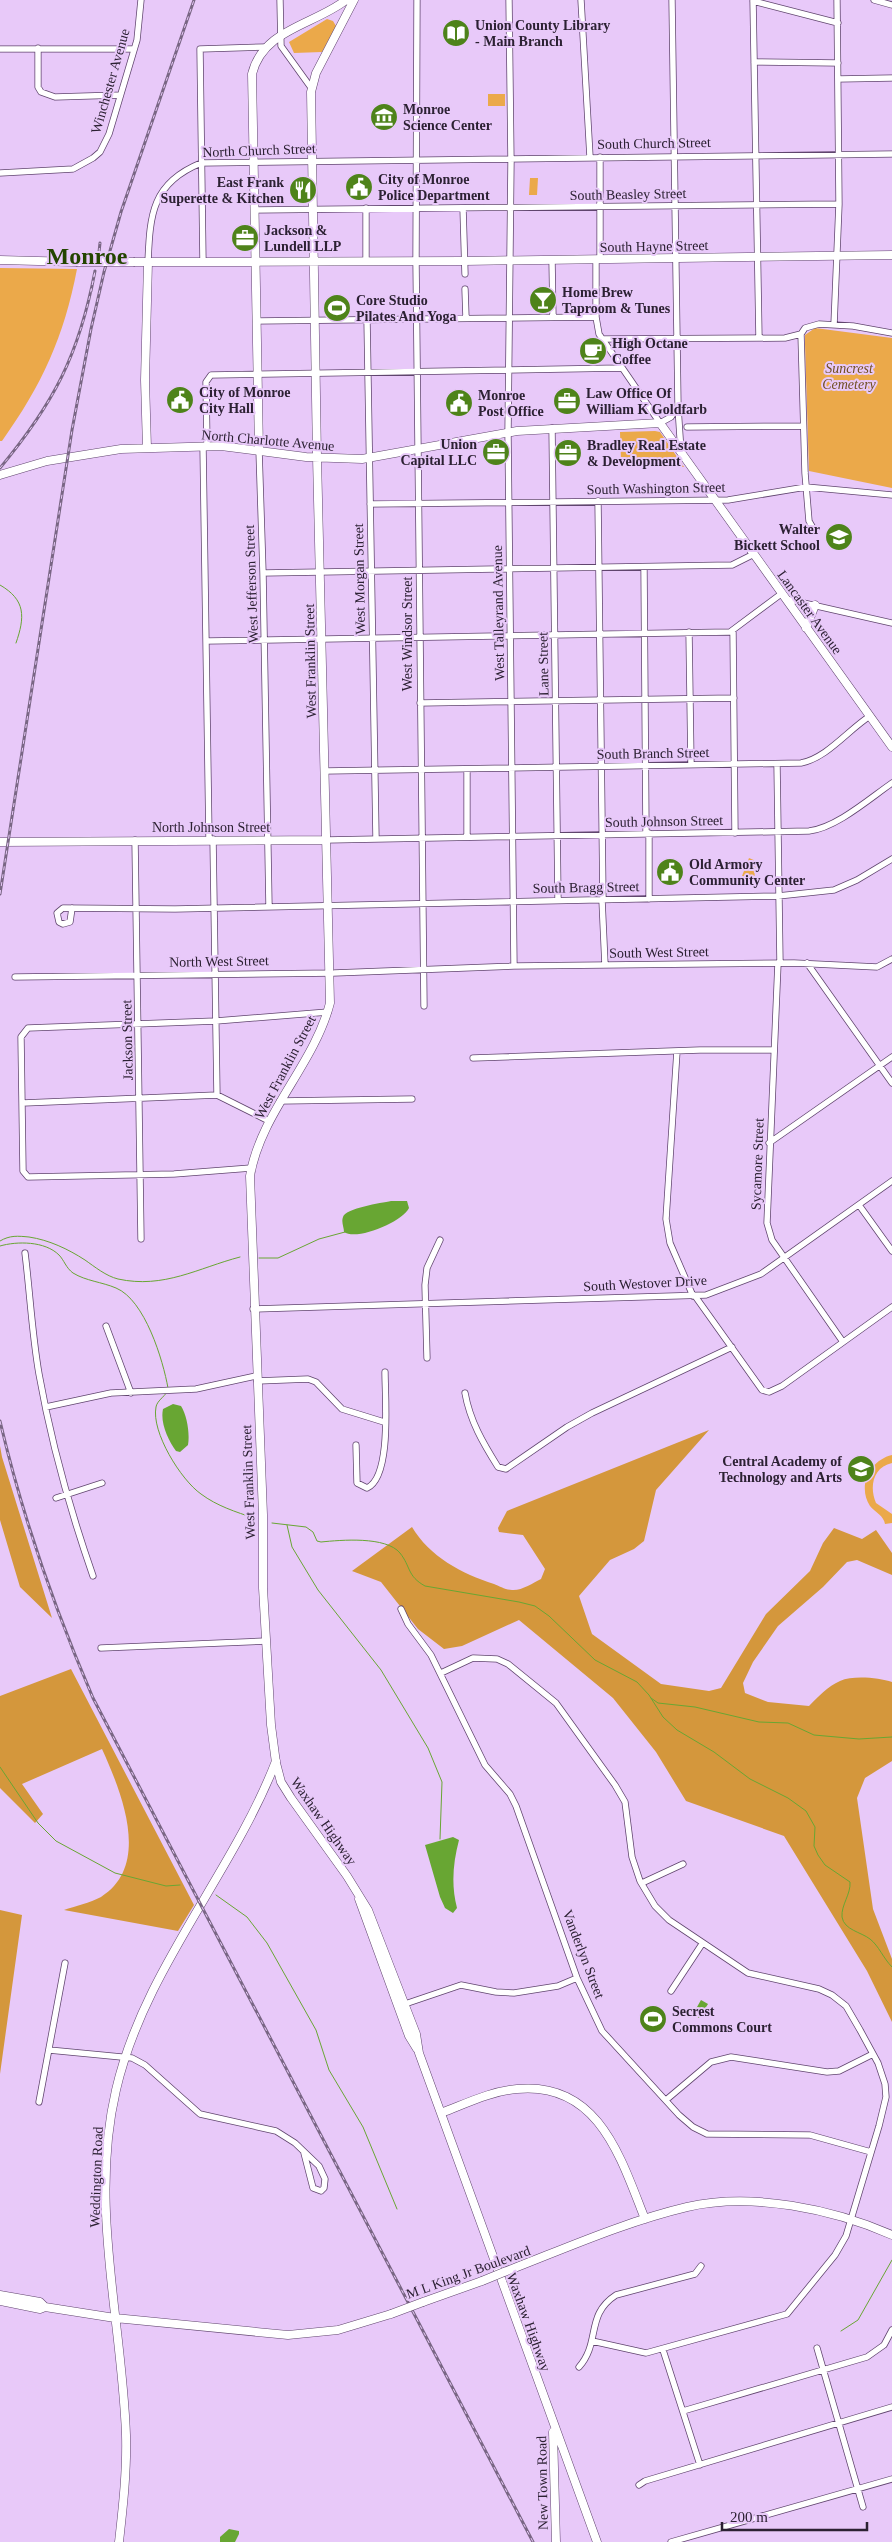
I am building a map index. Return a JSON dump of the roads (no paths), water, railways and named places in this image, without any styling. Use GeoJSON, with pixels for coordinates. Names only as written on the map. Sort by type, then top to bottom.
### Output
{"type":"FeatureCollection","features":[{"type":"Feature","properties":{"kind":"main road"},"geometry":{"type":"LineString","coordinates":[[266,47],[280,36],[346,0]]}},
{"type":"Feature","properties":{"kind":"main road","name":"West Franklin Street"},"geometry":{"type":"LineString","coordinates":[[276,1761],[271,1725],[266,1641],[249,1198],[251,1168],[259,1143],[280,1100],[322,1026],[330,1003],[316,457],[312,89],[316,74],[354,0]]}},
{"type":"Feature","properties":{"kind":"main road","name":"West Jefferson Street"},"geometry":{"type":"LineString","coordinates":[[258,450],[252,74],[255,63],[266,47]]}},
{"type":"Feature","properties":{"kind":"main road","name":"South Hayne Street"},"geometry":{"type":"LineString","coordinates":[[0,260],[76,262],[313,262],[892,255]]}},
{"type":"Feature","properties":{"kind":"main road","name":"North Church Street"},"geometry":{"type":"LineString","coordinates":[[147,448],[145,380],[148,262]]}},
{"type":"Feature","properties":{"kind":"main road","name":"North Charlotte Avenue"},"geometry":{"type":"LineString","coordinates":[[0,475],[25,466],[83,454],[147,448],[205,446],[316,457],[369,458],[508,433],[552,428],[660,423]]}},
{"type":"Feature","properties":{"kind":"main road","name":"Lancaster Avenue"},"geometry":{"type":"LineString","coordinates":[[660,423],[892,747]]}},
{"type":"Feature","properties":{"kind":"main road"},"geometry":{"type":"LineString","coordinates":[[806,628],[815,605]]}},
{"type":"Feature","properties":{"kind":"main road","name":"North Johnson Street"},"geometry":{"type":"LineString","coordinates":[[0,842],[211,839],[326,840]]}},
{"type":"Feature","properties":{"kind":"main road","name":"Waxhaw Highway"},"geometry":{"type":"LineString","coordinates":[[276,1761],[281,1782],[290,1798],[347,1876],[374,1922],[416,2034],[419,2053]]}},
{"type":"Feature","properties":{"kind":"main road","name":"Weddington Road"},"geometry":{"type":"LineString","coordinates":[[119,2542],[126,2474],[126,2435],[105,2212],[106,2162],[110,2121],[124,2058],[146,2002],[254,1810],[276,1761]]}},
{"type":"Feature","properties":{"kind":"main road","name":"Waxhaw Highway"},"geometry":{"type":"LineString","coordinates":[[357,1893],[409,2036],[419,2053],[597,2542]]}},
{"type":"Feature","properties":{"kind":"main road"},"geometry":{"type":"LineString","coordinates":[[390,1985],[402,2003],[405,2004]]}},
{"type":"Feature","properties":{"kind":"main road"},"geometry":{"type":"LineString","coordinates":[[441,2113],[483,2097],[517,2088],[538,2089],[572,2100],[590,2112],[609,2134],[618,2150],[645,2219]]}},
{"type":"Feature","properties":{"kind":"main road","name":"M L King Jr Boulevard"},"geometry":{"type":"LineString","coordinates":[[0,2301],[40,2309],[45,2307],[115,2318],[246,2332],[288,2334],[338,2330],[391,2314],[645,2219],[688,2207],[737,2202],[790,2206],[850,2219],[892,2235]]}},
{"type":"Feature","properties":{"kind":"main road","name":"M L King Jr Boulevard"},"geometry":{"type":"LineString","coordinates":[[0,2295],[40,2302],[45,2307]]}},
{"type":"Feature","properties":{"kind":"main road","name":"New Town Road"},"geometry":{"type":"LineString","coordinates":[[553,2423],[556,2542]]}},
{"type":"Feature","properties":{"kind":"street","name":"Winchester Avenue"},"geometry":{"type":"LineString","coordinates":[[0,173],[73,169],[93,158],[105,144],[137,40],[141,0]]}},
{"type":"Feature","properties":{"kind":"street"},"geometry":{"type":"LineString","coordinates":[[280,0],[280,36],[282,46],[312,89]]}},
{"type":"Feature","properties":{"kind":"street","name":"West Windsor Street"},"geometry":{"type":"LineString","coordinates":[[417,0],[416,318],[424,1006]]}},
{"type":"Feature","properties":{"kind":"street","name":"West Talleyrand Avenue"},"geometry":{"type":"LineString","coordinates":[[509,0],[511,157],[508,433],[514,966]]}},
{"type":"Feature","properties":{"kind":"street"},"geometry":{"type":"LineString","coordinates":[[581,0],[590,157]]}},
{"type":"Feature","properties":{"kind":"street"},"geometry":{"type":"LineString","coordinates":[[672,0],[678,406],[682,454]]}},
{"type":"Feature","properties":{"kind":"street"},"geometry":{"type":"LineString","coordinates":[[834,325],[838,256],[840,155],[837,0]]}},
{"type":"Feature","properties":{"kind":"street"},"geometry":{"type":"LineString","coordinates":[[874,0],[892,6]]}},
{"type":"Feature","properties":{"kind":"street"},"geometry":{"type":"LineString","coordinates":[[759,338],[753,1],[838,23]]}},
{"type":"Feature","properties":{"kind":"street"},"geometry":{"type":"LineString","coordinates":[[203,262],[200,49],[266,47]]}},
{"type":"Feature","properties":{"kind":"street"},"geometry":{"type":"LineString","coordinates":[[38,48],[38,87],[41,92],[55,97],[120,95]]}},
{"type":"Feature","properties":{"kind":"street"},"geometry":{"type":"LineString","coordinates":[[0,49],[134,49]]}},
{"type":"Feature","properties":{"kind":"street"},"geometry":{"type":"LineString","coordinates":[[754,62],[838,63]]}},
{"type":"Feature","properties":{"kind":"street"},"geometry":{"type":"LineString","coordinates":[[838,79],[892,78]]}},
{"type":"Feature","properties":{"kind":"street","name":"South Church Street"},"geometry":{"type":"LineString","coordinates":[[417,159],[892,154]]}},
{"type":"Feature","properties":{"kind":"street","name":"Lancaster Avenue"},"geometry":{"type":"LineString","coordinates":[[600,157],[597,328],[602,340],[660,423]]}},
{"type":"Feature","properties":{"kind":"street","name":"North Church Street"},"geometry":{"type":"LineString","coordinates":[[148,262],[150,222],[160,195],[177,175],[201,162],[417,159]]}},
{"type":"Feature","properties":{"kind":"street","name":"South Beasley Street"},"geometry":{"type":"LineString","coordinates":[[254,210],[839,204]]}},
{"type":"Feature","properties":{"kind":"street"},"geometry":{"type":"LineString","coordinates":[[366,208],[366,261]]}},
{"type":"Feature","properties":{"kind":"street"},"geometry":{"type":"LineString","coordinates":[[463,208],[465,274]]}},
{"type":"Feature","properties":{"kind":"street"},"geometry":{"type":"LineString","coordinates":[[552,260],[553,317]]}},
{"type":"Feature","properties":{"kind":"street"},"geometry":{"type":"LineString","coordinates":[[465,289],[466,318]]}},
{"type":"Feature","properties":{"kind":"street"},"geometry":{"type":"LineString","coordinates":[[256,321],[596,317]]}},
{"type":"Feature","properties":{"kind":"street","name":"West Morgan Street"},"geometry":{"type":"LineString","coordinates":[[368,319],[376,838]]}},
{"type":"Feature","properties":{"kind":"street"},"geometry":{"type":"LineString","coordinates":[[602,340],[785,338],[801,334],[812,326],[834,325],[892,333]]}},
{"type":"Feature","properties":{"kind":"street"},"geometry":{"type":"LineString","coordinates":[[801,334],[806,487],[809,521],[813,528]]}},
{"type":"Feature","properties":{"kind":"street"},"geometry":{"type":"LineString","coordinates":[[218,1095],[206,641],[206,380],[211,375],[621,368]]}},
{"type":"Feature","properties":{"kind":"street"},"geometry":{"type":"LineString","coordinates":[[660,423],[671,417],[678,406]]}},
{"type":"Feature","properties":{"kind":"street"},"geometry":{"type":"LineString","coordinates":[[687,427],[803,426]]}},
{"type":"Feature","properties":{"kind":"street","name":"Lane Street"},"geometry":{"type":"LineString","coordinates":[[552,428],[558,768],[558,900]]}},
{"type":"Feature","properties":{"kind":"street","name":"West Jefferson Street"},"geometry":{"type":"LineString","coordinates":[[258,450],[265,640],[269,906]]}},
{"type":"Feature","properties":{"kind":"street","name":"South Washington Street"},"geometry":{"type":"LineString","coordinates":[[370,504],[728,500],[806,487],[892,495]]}},
{"type":"Feature","properties":{"kind":"street"},"geometry":{"type":"LineString","coordinates":[[598,501],[605,965]]}},
{"type":"Feature","properties":{"kind":"street"},"geometry":{"type":"LineString","coordinates":[[263,573],[732,565],[754,554]]}},
{"type":"Feature","properties":{"kind":"street"},"geometry":{"type":"LineString","coordinates":[[644,567],[645,767],[649,899]]}},
{"type":"Feature","properties":{"kind":"street"},"geometry":{"type":"LineString","coordinates":[[206,641],[733,630],[784,596],[892,623]]}},
{"type":"Feature","properties":{"kind":"street"},"geometry":{"type":"LineString","coordinates":[[733,630],[735,833]]}},
{"type":"Feature","properties":{"kind":"street"},"geometry":{"type":"LineString","coordinates":[[689,632],[691,765]]}},
{"type":"Feature","properties":{"kind":"street"},"geometry":{"type":"LineString","coordinates":[[420,702],[734,698]]}},
{"type":"Feature","properties":{"kind":"street","name":"South Branch Street"},"geometry":{"type":"LineString","coordinates":[[325,771],[421,768],[645,767],[808,762],[870,716]]}},
{"type":"Feature","properties":{"kind":"street","name":"Sycamore Street"},"geometry":{"type":"LineString","coordinates":[[777,764],[779,963],[769,1143],[767,1224],[772,1240],[843,1342]]}},
{"type":"Feature","properties":{"kind":"street"},"geometry":{"type":"LineString","coordinates":[[467,769],[467,836]]}},
{"type":"Feature","properties":{"kind":"street","name":"South Johnson Street"},"geometry":{"type":"LineString","coordinates":[[422,837],[821,830],[892,783]]}},
{"type":"Feature","properties":{"kind":"street","name":"North Johnson Street"},"geometry":{"type":"LineString","coordinates":[[326,840],[422,837]]}},
{"type":"Feature","properties":{"kind":"street","name":"Jackson Street"},"geometry":{"type":"LineString","coordinates":[[135,840],[140,1023],[142,1239]]}},
{"type":"Feature","properties":{"kind":"street","name":"South Bragg Street"},"geometry":{"type":"LineString","coordinates":[[72,908],[214,908],[328,904],[422,904],[778,896],[834,890],[857,880],[892,859]]}},
{"type":"Feature","properties":{"kind":"street","name":"South West Street"},"geometry":{"type":"LineString","coordinates":[[423,970],[514,966],[779,963],[877,968],[892,959]]}},
{"type":"Feature","properties":{"kind":"street"},"geometry":{"type":"LineString","coordinates":[[807,963],[892,1083]]}},
{"type":"Feature","properties":{"kind":"street","name":"North West Street"},"geometry":{"type":"LineString","coordinates":[[15,977],[423,970]]}},
{"type":"Feature","properties":{"kind":"street"},"geometry":{"type":"LineString","coordinates":[[251,1168],[140,1175],[28,1177],[23,1172],[21,1036],[23,1031],[28,1028],[216,1021],[328,1012]]}},
{"type":"Feature","properties":{"kind":"street"},"geometry":{"type":"LineString","coordinates":[[474,1058],[677,1051],[774,1050]]}},
{"type":"Feature","properties":{"kind":"street"},"geometry":{"type":"LineString","coordinates":[[677,1051],[666,1219],[670,1243],[694,1296],[762,1390],[769,1392],[782,1386],[892,1307]]}},
{"type":"Feature","properties":{"kind":"street"},"geometry":{"type":"LineString","coordinates":[[769,1143],[892,1057]]}},
{"type":"Feature","properties":{"kind":"street"},"geometry":{"type":"LineString","coordinates":[[23,1103],[218,1095],[269,1121]]}},
{"type":"Feature","properties":{"kind":"street"},"geometry":{"type":"LineString","coordinates":[[280,1100],[412,1099]]}},
{"type":"Feature","properties":{"kind":"street","name":"South Westover Drive"},"geometry":{"type":"LineString","coordinates":[[253,1309],[425,1302],[694,1296],[730,1288],[761,1274],[892,1181]]}},
{"type":"Feature","properties":{"kind":"street"},"geometry":{"type":"LineString","coordinates":[[859,1205],[892,1251]]}},
{"type":"Feature","properties":{"kind":"street"},"geometry":{"type":"LineString","coordinates":[[427,1358],[425,1302],[427,1268],[440,1240]]}},
{"type":"Feature","properties":{"kind":"street"},"geometry":{"type":"LineString","coordinates":[[25,1253],[36,1351],[46,1408],[67,1494],[93,1576]]}},
{"type":"Feature","properties":{"kind":"street"},"geometry":{"type":"LineString","coordinates":[[106,1326],[132,1393]]}},
{"type":"Feature","properties":{"kind":"street"},"geometry":{"type":"LineString","coordinates":[[465,1393],[469,1414],[498,1467],[506,1469],[567,1427],[592,1413],[732,1348]]}},
{"type":"Feature","properties":{"kind":"street"},"geometry":{"type":"LineString","coordinates":[[356,1445],[357,1483],[359,1486],[367,1488],[372,1486],[380,1470],[386,1434],[384,1422],[385,1372]]}},
{"type":"Feature","properties":{"kind":"street"},"geometry":{"type":"LineString","coordinates":[[46,1408],[111,1393],[196,1389],[257,1379],[308,1379],[316,1382],[342,1409],[384,1422]]}},
{"type":"Feature","properties":{"kind":"street"},"geometry":{"type":"LineString","coordinates":[[56,1498],[102,1483]]}},
{"type":"Feature","properties":{"kind":"street","name":"Vanderlyn Street"},"geometry":{"type":"LineString","coordinates":[[401,1609],[408,1624],[431,1655],[441,1673],[485,1765],[510,1794],[516,1806],[577,1978],[602,2031],[666,2100],[694,2127],[707,2134],[810,2135],[871,2152]]}},
{"type":"Feature","properties":{"kind":"street"},"geometry":{"type":"LineString","coordinates":[[101,1648],[266,1641]]}},
{"type":"Feature","properties":{"kind":"street"},"geometry":{"type":"LineString","coordinates":[[441,1673],[473,1658],[497,1659],[508,1664],[556,1703],[615,1785],[625,1802],[632,1857],[642,1883],[655,1906],[669,1920],[702,1944],[748,1973],[819,1989],[832,1995],[846,2006],[873,2054],[885,2084],[886,2097],[846,2236],[835,2255],[787,2314],[663,2350],[639,2353],[592,2341]]}},
{"type":"Feature","properties":{"kind":"street"},"geometry":{"type":"LineString","coordinates":[[642,1883],[683,1864]]}},
{"type":"Feature","properties":{"kind":"street"},"geometry":{"type":"LineString","coordinates":[[671,1991],[702,1944]]}},
{"type":"Feature","properties":{"kind":"street"},"geometry":{"type":"LineString","coordinates":[[39,2102],[65,1964]]}},
{"type":"Feature","properties":{"kind":"street"},"geometry":{"type":"LineString","coordinates":[[405,2004],[461,1985],[496,1992],[514,1993],[558,1986],[577,1978]]}},
{"type":"Feature","properties":{"kind":"street"},"geometry":{"type":"LineString","coordinates":[[49,2050],[132,2058],[145,2066],[200,2114],[276,2131],[294,2143],[304,2153],[323,2172],[326,2184],[322,2191],[313,2188],[304,2153]]}},
{"type":"Feature","properties":{"kind":"street"},"geometry":{"type":"LineString","coordinates":[[666,2100],[711,2062],[726,2058],[751,2058],[827,2072],[839,2071],[873,2054]]}},
{"type":"Feature","properties":{"kind":"street"},"geometry":{"type":"LineString","coordinates":[[579,2367],[585,2360],[592,2341],[598,2312],[605,2303],[616,2296],[696,2274],[701,2266]]}},
{"type":"Feature","properties":{"kind":"street"},"geometry":{"type":"LineString","coordinates":[[683,2411],[824,2370],[877,2352],[884,2346],[892,2330]]}},
{"type":"Feature","properties":{"kind":"street"},"geometry":{"type":"LineString","coordinates":[[817,2348],[863,2507]]}},
{"type":"Feature","properties":{"kind":"street"},"geometry":{"type":"LineString","coordinates":[[663,2350],[700,2464]]}},
{"type":"Feature","properties":{"kind":"street"},"geometry":{"type":"LineString","coordinates":[[639,2485],[645,2481],[700,2464],[892,2407]]}},
{"type":"Feature","properties":{"kind":"street"},"geometry":{"type":"LineString","coordinates":[[672,2542],[892,2479]]}},
{"type":"Feature","properties":{"kind":"waterway"},"geometry":{"type":"LineString","coordinates":[[0,585],[15,597],[21,610],[21,625],[16,643]]}},
{"type":"Feature","properties":{"kind":"waterway"},"geometry":{"type":"LineString","coordinates":[[259,1258],[278,1258],[319,1239],[345,1232]]}},
{"type":"Feature","properties":{"kind":"waterway"},"geometry":{"type":"LineString","coordinates":[[0,1241],[18,1236],[44,1240],[72,1252],[109,1276],[135,1281],[151,1281],[180,1276],[240,1257]]}},
{"type":"Feature","properties":{"kind":"waterway"},"geometry":{"type":"LineString","coordinates":[[0,1246],[14,1243],[31,1243],[46,1247],[59,1255],[73,1273],[116,1288],[126,1295],[136,1305],[151,1332],[162,1362],[168,1388]]}},
{"type":"Feature","properties":{"kind":"waterway"},"geometry":{"type":"LineString","coordinates":[[167,1392],[156,1407],[156,1417],[163,1442],[177,1467],[193,1487],[207,1498],[254,1518]]}},
{"type":"Feature","properties":{"kind":"waterway"},"geometry":{"type":"LineString","coordinates":[[272,1523],[306,1527],[313,1532],[317,1541],[321,1542],[363,1540],[385,1544],[400,1553],[415,1579],[425,1586],[519,1602],[535,1606],[549,1616],[595,1660],[637,1682],[649,1695],[663,1717],[677,1730],[714,1752],[750,1779],[788,1798],[806,1811],[815,1827],[814,1846],[818,1855],[825,1865],[850,1882],[842,1913],[843,1921],[849,1928],[873,1942],[892,1967]]}},
{"type":"Feature","properties":{"kind":"waterway"},"geometry":{"type":"LineString","coordinates":[[287,1525],[292,1547],[318,1590],[381,1670],[428,1748],[442,1782],[440,1839]]}},
{"type":"Feature","properties":{"kind":"waterway"},"geometry":{"type":"LineString","coordinates":[[651,1698],[658,1703],[695,1707],[759,1722],[788,1723],[814,1735],[859,1739],[892,1737]]}},
{"type":"Feature","properties":{"kind":"waterway"},"geometry":{"type":"LineString","coordinates":[[0,1767],[38,1823],[56,1841],[115,1873],[166,1886],[180,1885]]}},
{"type":"Feature","properties":{"kind":"waterway"},"geometry":{"type":"LineString","coordinates":[[216,1895],[247,1917],[267,1943],[316,2030],[329,2070],[363,2127],[397,2209]]}},
{"type":"Feature","properties":{"kind":"waterway"},"geometry":{"type":"LineString","coordinates":[[841,2331],[858,2320],[892,2260]]}},
{"type":"Feature","properties":{"kind":"railway"},"geometry":{"type":"LineString","coordinates":[[0,894],[72,430],[91,329],[104,272],[121,212],[194,0]]}},
{"type":"Feature","properties":{"kind":"railway"},"geometry":{"type":"LineString","coordinates":[[99,252],[100,243]]}},
{"type":"Feature","properties":{"kind":"railway"},"geometry":{"type":"LineString","coordinates":[[0,468],[35,422],[62,377],[81,328],[95,271],[91,291]]}},
{"type":"Feature","properties":{"kind":"railway"},"geometry":{"type":"LineString","coordinates":[[0,1421],[19,1493],[40,1561],[93,1698],[533,2542]]}},
{"type":"Feature","properties":{"kind":"place","name":"Union County Library - Main Branch"},"geometry":{"type":"Point","coordinates":[456,33]}},
{"type":"Feature","properties":{"kind":"place","name":"Monroe Science Center"},"geometry":{"type":"Point","coordinates":[384,117]}},
{"type":"Feature","properties":{"kind":"place","name":"City of Monroe Police Department"},"geometry":{"type":"Point","coordinates":[359,187]}},
{"type":"Feature","properties":{"kind":"place","name":"East Frank Superette & Kitchen"},"geometry":{"type":"Point","coordinates":[303,190]}},
{"type":"Feature","properties":{"kind":"place","name":"Jackson & Lundell LLP"},"geometry":{"type":"Point","coordinates":[245,238]}},
{"type":"Feature","properties":{"kind":"place","name":"Home Brew Taproom & Tunes"},"geometry":{"type":"Point","coordinates":[543,300]}},
{"type":"Feature","properties":{"kind":"place","name":"Core Studio Pilates And Yoga"},"geometry":{"type":"Point","coordinates":[337,308]}},
{"type":"Feature","properties":{"kind":"place","name":"High Octane Coffee"},"geometry":{"type":"Point","coordinates":[593,351]}},
{"type":"Feature","properties":{"kind":"place","name":"City of Monroe City Hall"},"geometry":{"type":"Point","coordinates":[180,400]}},
{"type":"Feature","properties":{"kind":"place","name":"Law Office Of William K Goldfarb"},"geometry":{"type":"Point","coordinates":[567,401]}},
{"type":"Feature","properties":{"kind":"place","name":"Monroe Post Office"},"geometry":{"type":"Point","coordinates":[459,403]}},
{"type":"Feature","properties":{"kind":"place","name":"Union Capital LLC"},"geometry":{"type":"Point","coordinates":[496,452]}},
{"type":"Feature","properties":{"kind":"place","name":"Bradley Real Estate & Development"},"geometry":{"type":"Point","coordinates":[568,453]}},
{"type":"Feature","properties":{"kind":"place","name":"Walter Bickett School"},"geometry":{"type":"Point","coordinates":[839,537]}},
{"type":"Feature","properties":{"kind":"place","name":"Old Armory Community Center"},"geometry":{"type":"Point","coordinates":[670,872]}},
{"type":"Feature","properties":{"kind":"place","name":"Central Academy of Technology and Arts"},"geometry":{"type":"Point","coordinates":[861,1469]}},
{"type":"Feature","properties":{"kind":"place","name":"Secrest Commons Court"},"geometry":{"type":"Point","coordinates":[653,2019]}},
{"type":"Feature","properties":{"kind":"district","name":"Monroe"},"geometry":{"type":"Point","coordinates":[87,256]}},
{"type":"Feature","properties":{"kind":"park label","name":"Suncrest Cemetery"},"geometry":{"type":"Point","coordinates":[849,376]}}]}
